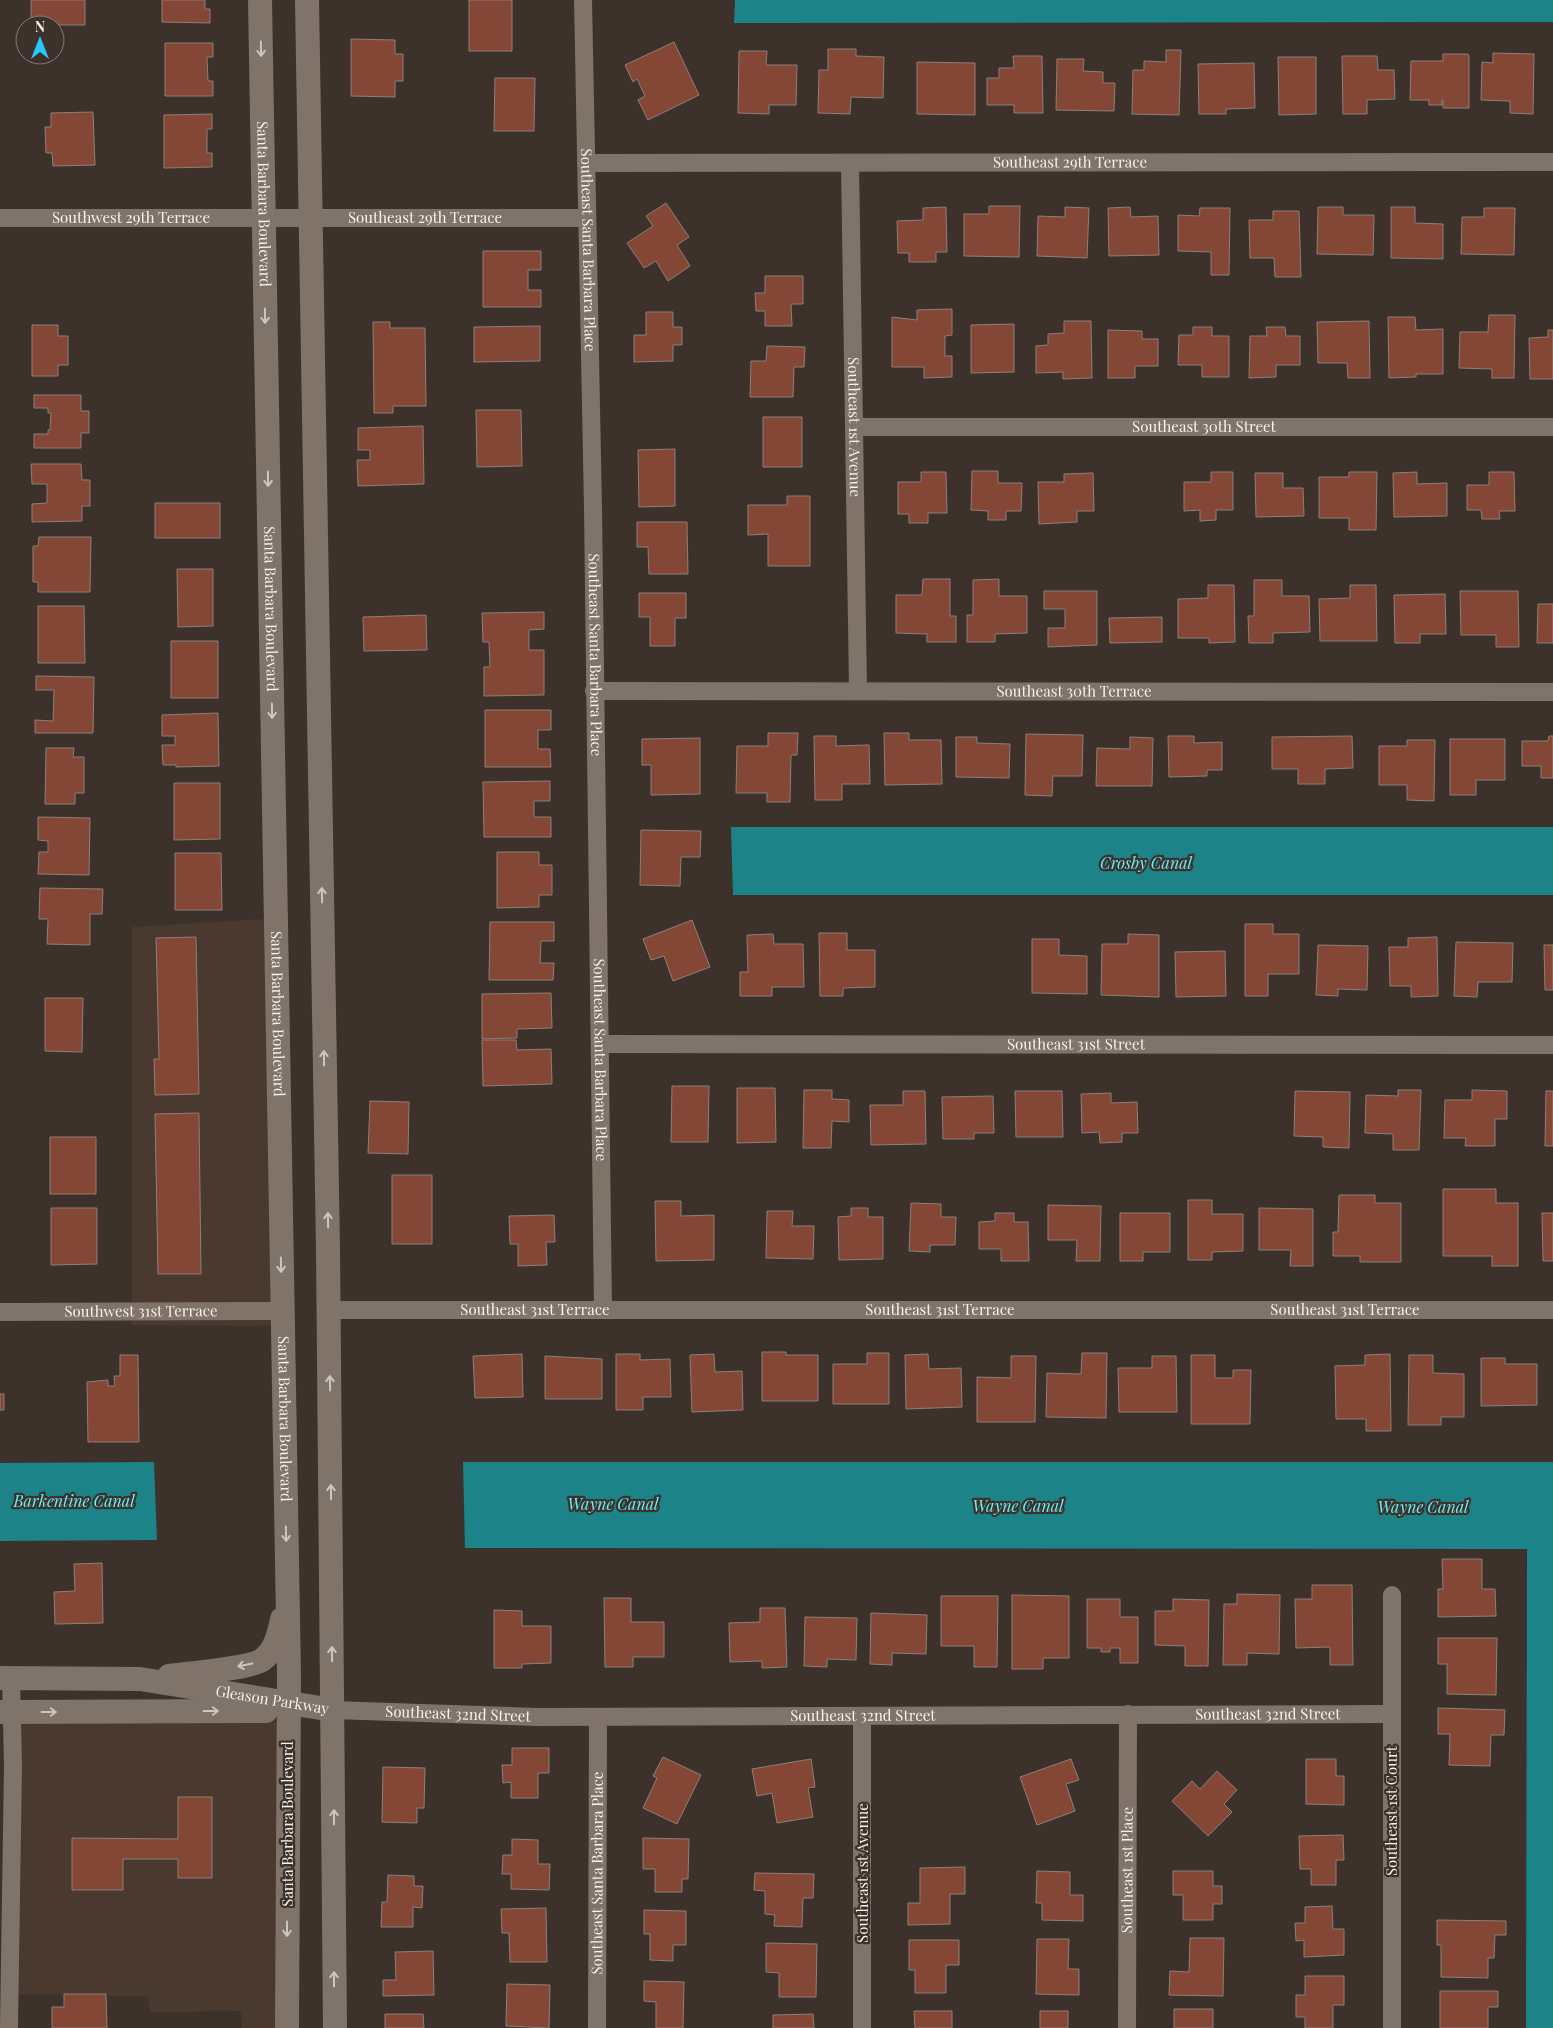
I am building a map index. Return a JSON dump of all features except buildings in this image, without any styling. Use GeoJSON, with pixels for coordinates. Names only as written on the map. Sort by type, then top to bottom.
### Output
{"type":"FeatureCollection","features":[{"type":"Feature","properties":{"kind":"main road","name":"Santa Barbara Boulevard"},"geometry":{"type":"LineString","coordinates":[[260,0],[289,1707],[287,2028]]}},
{"type":"Feature","properties":{"kind":"main road"},"geometry":{"type":"LineString","coordinates":[[307,0],[329,1310],[334,2028]]}},
{"type":"Feature","properties":{"kind":"main road"},"geometry":{"type":"LineString","coordinates":[[140,1679],[224,1669],[261,1661],[277,1641],[287,1600]]}},
{"type":"Feature","properties":{"kind":"main road","name":"Gleason Parkway"},"geometry":{"type":"LineString","coordinates":[[6,1678],[140,1679],[289,1707]]}},
{"type":"Feature","properties":{"kind":"main road","name":"Gleason Parkway"},"geometry":{"type":"LineString","coordinates":[[6,1712],[289,1707],[333,1710]]}},
{"type":"Feature","properties":{"kind":"street","name":"Southeast Santa Barbara Place"},"geometry":{"type":"LineString","coordinates":[[583,0],[603,1309]]}},
{"type":"Feature","properties":{"kind":"street","name":"Southeast 29th Terrace"},"geometry":{"type":"LineString","coordinates":[[586,163],[1553,162]]}},
{"type":"Feature","properties":{"kind":"street","name":"Southeast 1st Avenue"},"geometry":{"type":"LineString","coordinates":[[850,163],[858,690]]}},
{"type":"Feature","properties":{"kind":"street","name":"Southwest 29th Terrace"},"geometry":{"type":"LineString","coordinates":[[0,218],[264,218]]}},
{"type":"Feature","properties":{"kind":"street","name":"Southeast 29th Terrace"},"geometry":{"type":"LineString","coordinates":[[264,218],[587,218]]}},
{"type":"Feature","properties":{"kind":"street","name":"Southeast 30th Street"},"geometry":{"type":"LineString","coordinates":[[855,427],[1553,427]]}},
{"type":"Feature","properties":{"kind":"street","name":"Southeast 30th Terrace"},"geometry":{"type":"LineString","coordinates":[[594,691],[1553,692]]}},
{"type":"Feature","properties":{"kind":"street","name":"Southeast 31st Street"},"geometry":{"type":"LineString","coordinates":[[600,1044],[1553,1045]]}},
{"type":"Feature","properties":{"kind":"street","name":"Southeast 31st Terrace"},"geometry":{"type":"LineString","coordinates":[[329,1310],[1553,1310]]}},
{"type":"Feature","properties":{"kind":"street","name":"Southwest 31st Terrace"},"geometry":{"type":"LineString","coordinates":[[0,1312],[282,1311]]}},
{"type":"Feature","properties":{"kind":"street","name":"Southeast 1st Court"},"geometry":{"type":"LineString","coordinates":[[1392,1595],[1392,2028]]}},
{"type":"Feature","properties":{"kind":"street"},"geometry":{"type":"LineString","coordinates":[[6,1678],[6,1712],[13,1764],[9,2028]]}},
{"type":"Feature","properties":{"kind":"street","name":"Southeast 32nd Street"},"geometry":{"type":"LineString","coordinates":[[333,1710],[538,1717],[1392,1714]]}},
{"type":"Feature","properties":{"kind":"street","name":"Southeast 1st Place"},"geometry":{"type":"LineString","coordinates":[[1128,1714],[1128,2028]]}},
{"type":"Feature","properties":{"kind":"street","name":"Southeast Santa Barbara Place"},"geometry":{"type":"LineString","coordinates":[[597,2028],[598,1717]]}},
{"type":"Feature","properties":{"kind":"street","name":"Southeast 1st Avenue"},"geometry":{"type":"LineString","coordinates":[[862,1717],[862,2028]]}},
{"type":"Feature","properties":{"kind":"shaded area"},"geometry":{"type":"Polygon","coordinates":[[[265,919],[272,1326],[132,1325],[132,927],[265,919]]]}},
{"type":"Feature","properties":{"kind":"shaded area"},"geometry":{"type":"Polygon","coordinates":[[[279,1722],[277,2028],[242,2028],[241,2011],[150,2012],[147,1996],[12,1994],[12,1723],[279,1722]]]}},
{"type":"Feature","properties":{"kind":"water"},"geometry":{"type":"Polygon","coordinates":[[[735,0],[1553,0],[1553,22],[734,23],[735,0]]]}},
{"type":"Feature","properties":{"kind":"water","name":"Crosby Canal"},"geometry":{"type":"Polygon","coordinates":[[[731,827],[1553,827],[1553,895],[733,895],[731,827]]]}},
{"type":"Feature","properties":{"kind":"water","name":"Barkentine Canal"},"geometry":{"type":"Polygon","coordinates":[[[154,1462],[157,1540],[0,1541],[0,1463],[154,1462]]]}},
{"type":"Feature","properties":{"kind":"water","name":"Wayne Canal"},"geometry":{"type":"Polygon","coordinates":[[[463,1462],[1553,1462],[1553,2028],[1526,2028],[1527,1549],[465,1548],[463,1462]]]}}]}
